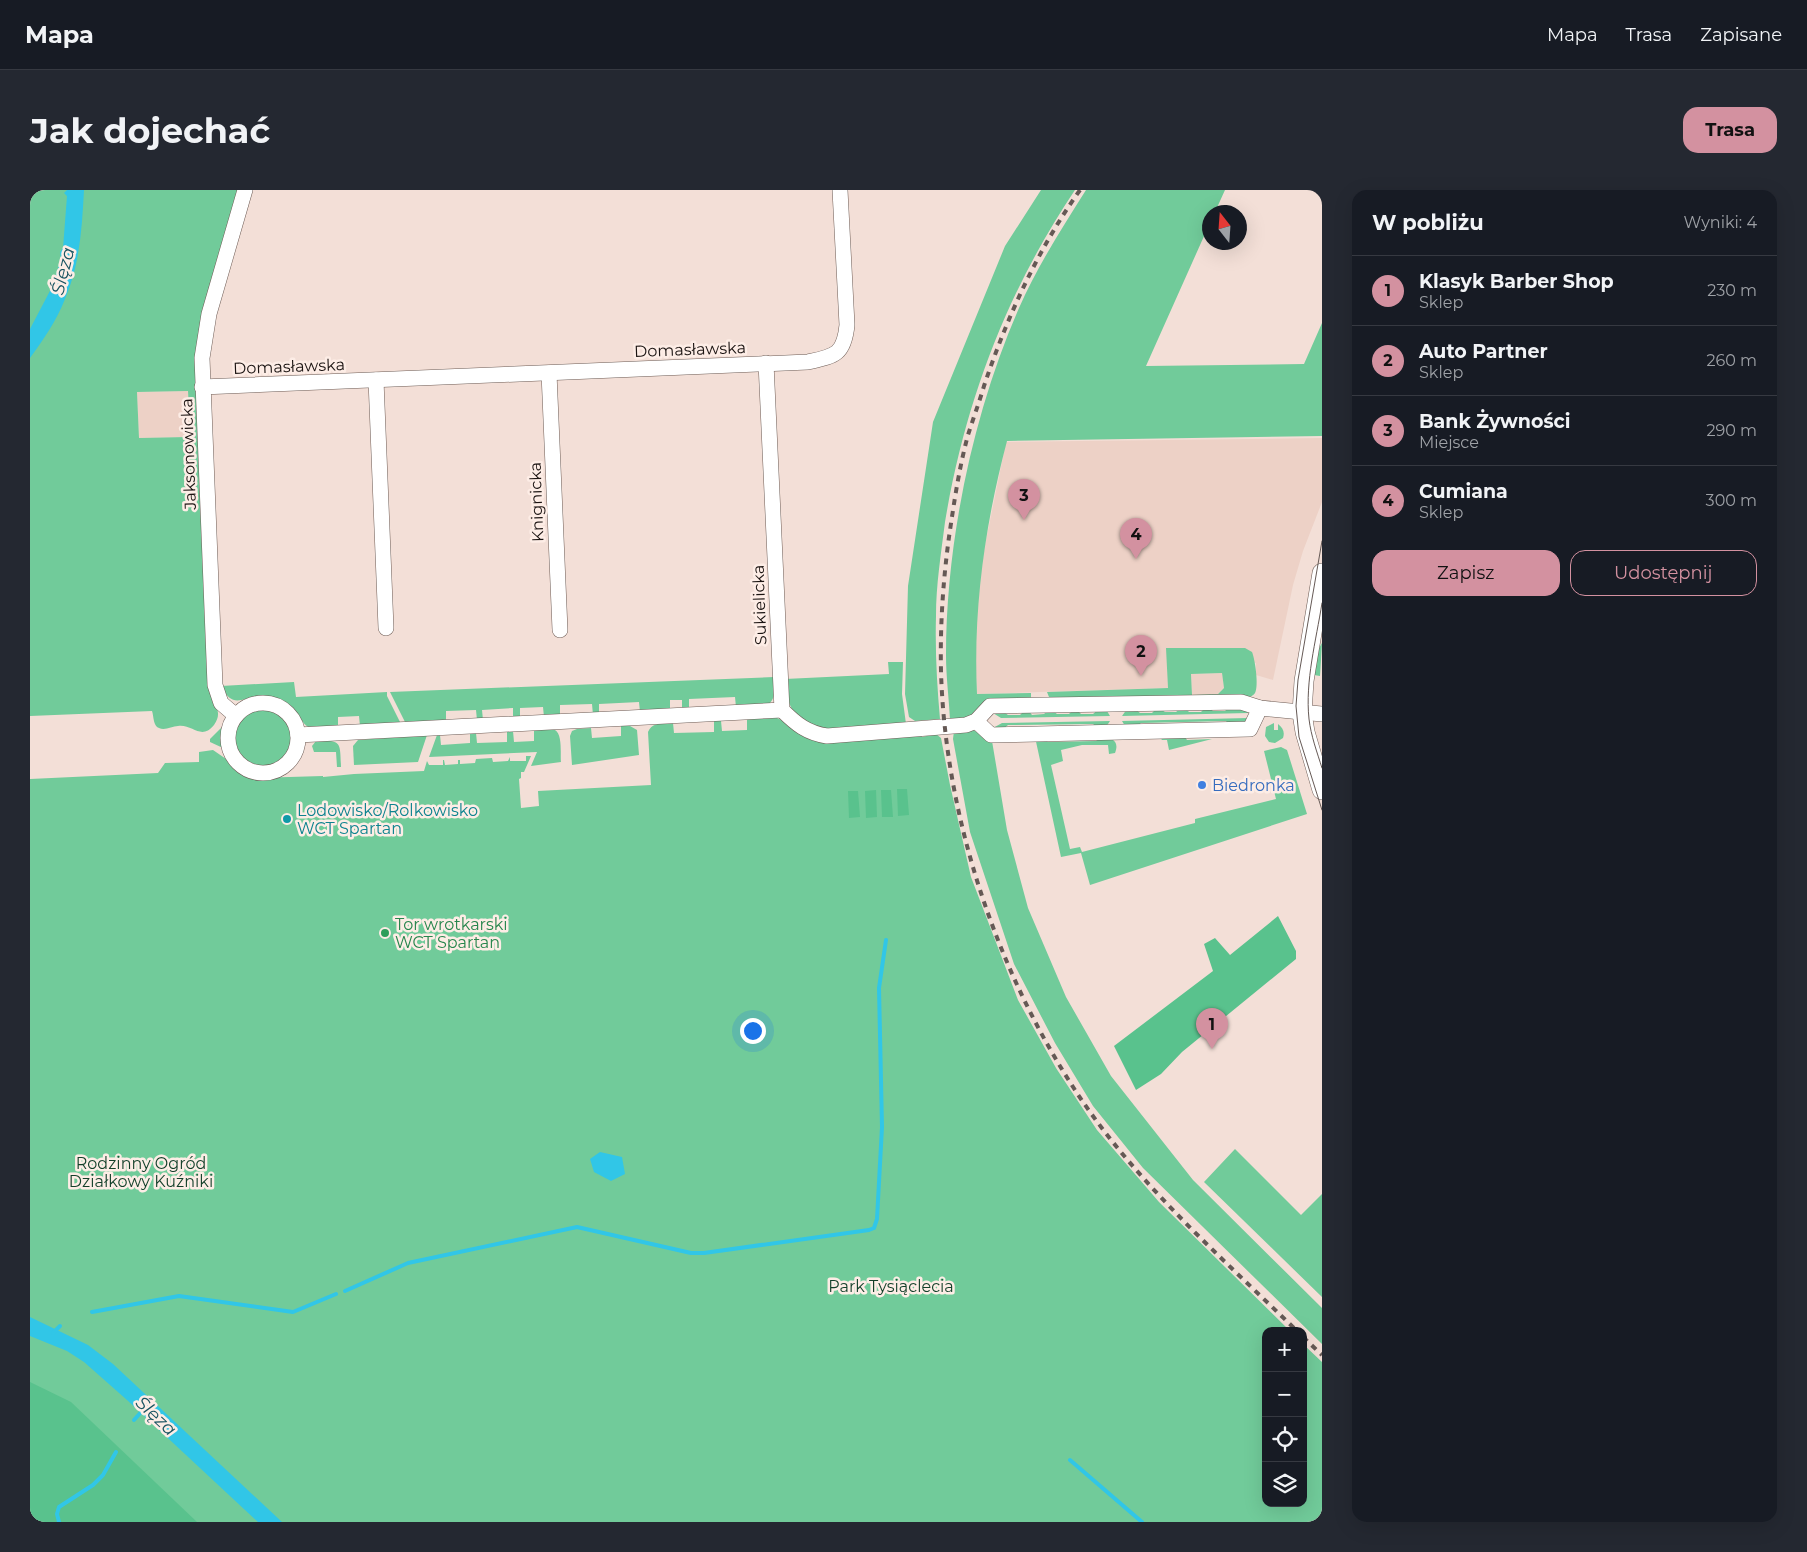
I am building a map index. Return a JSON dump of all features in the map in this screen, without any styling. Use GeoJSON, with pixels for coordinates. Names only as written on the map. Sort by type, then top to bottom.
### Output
{"type":"FeatureCollection","features":[{"type":"Feature","properties":{"kind":"street","name":"Jaksonowicka"},"geometry":{"type":"LineString","coordinates":[[235,715],[221,703],[215,685],[202,358],[209,314],[246,190]]}},
{"type":"Feature","properties":{"kind":"street","name":"Domasławska"},"geometry":{"type":"LineString","coordinates":[[202,387],[808,362],[828,357],[840,351],[846,340],[847,325],[840,190]]}},
{"type":"Feature","properties":{"kind":"street","name":"Sukielicka"},"geometry":{"type":"LineString","coordinates":[[766,363],[782,710]]}},
{"type":"Feature","properties":{"kind":"street","name":"Knignicka"},"geometry":{"type":"LineString","coordinates":[[549,372],[560,630]]}},
{"type":"Feature","properties":{"kind":"street"},"geometry":{"type":"LineString","coordinates":[[376,380],[386,628]]}},
{"type":"Feature","properties":{"kind":"street"},"geometry":{"type":"LineString","coordinates":[[1322,573],[1304,681],[1302,713],[1305,732],[1322,790]]}},
{"type":"Feature","properties":{"kind":"street"},"geometry":{"type":"LineString","coordinates":[[298,735],[782,710],[804,730],[827,736],[966,725],[976,721],[990,706],[1241,702],[1260,708],[1322,714]]}},
{"type":"Feature","properties":{"kind":"street"},"geometry":{"type":"LineString","coordinates":[[255,703],[279,706],[288,713],[295,723],[298,735],[297,746],[293,756],[277,770],[266,772],[256,772],[237,762],[231,754],[228,744],[230,724],[235,715],[255,703]]}},
{"type":"Feature","properties":{"kind":"street"},"geometry":{"type":"LineString","coordinates":[[1116,705],[1118,732]]}},
{"type":"Feature","properties":{"kind":"street"},"geometry":{"type":"LineString","coordinates":[[976,721],[991,735],[1250,729],[1260,708]]}},
{"type":"Feature","properties":{"kind":"shaded area"},"geometry":{"type":"Polygon","coordinates":[[[188,391],[190,431],[188,437],[139,438],[137,392],[188,391]]]}},
{"type":"Feature","properties":{"kind":"shaded area"},"geometry":{"type":"Polygon","coordinates":[[[1322,438],[1322,502],[1303,551],[1293,585],[1273,680],[1256,675],[1256,663],[1167,648],[1168,688],[977,694],[975,655],[979,585],[985,545],[1006,442],[1322,438]]]}},
{"type":"Feature","properties":{"kind":"shaded area"},"geometry":{"type":"Polygon","coordinates":[[[1222,673],[1224,688],[1218,694],[1192,695],[1191,674],[1222,673]]]}},
{"type":"Feature","properties":{"kind":"green space"},"geometry":{"type":"Polygon","coordinates":[[[44,190],[240,190],[205,309],[216,706],[218,718],[214,725],[205,732],[183,726],[159,728],[155,723],[152,711],[30,716],[30,192],[44,190]],[[188,391],[137,392],[139,438],[187,437],[187,431],[190,431],[188,391]]]}},
{"type":"Feature","properties":{"kind":"green space"},"geometry":{"type":"Polygon","coordinates":[[[1041,190],[1075,190],[1051,228],[1009,308],[977,391],[964,434],[945,522],[936,604],[937,681],[940,719],[915,721],[909,717],[905,694],[908,586],[933,422],[1005,246],[1041,190]]]}},
{"type":"Feature","properties":{"kind":"green space"},"geometry":{"type":"Polygon","coordinates":[[[1086,190],[1225,190],[1218,205],[1202,205],[1202,241],[1146,366],[1304,364],[1322,323],[1322,436],[1007,441],[992,504],[982,567],[977,630],[977,694],[1031,693],[1031,698],[1029,701],[970,717],[950,720],[946,671],[947,612],[957,523],[965,479],[988,391],[1003,348],[1026,293],[1059,233],[1086,190]]]}},
{"type":"Feature","properties":{"kind":"green space"},"geometry":{"type":"Polygon","coordinates":[[[1322,643],[1320,676],[1314,675],[1319,648],[1322,643]]]}},
{"type":"Feature","properties":{"kind":"green space"},"geometry":{"type":"Polygon","coordinates":[[[1166,648],[1245,648],[1252,652],[1257,685],[1255,693],[1248,698],[1051,702],[1047,692],[1168,688],[1166,648]],[[1222,673],[1191,674],[1192,695],[1218,694],[1224,688],[1222,673]]]}},
{"type":"Feature","properties":{"kind":"green space"},"geometry":{"type":"Polygon","coordinates":[[[888,662],[903,662],[902,694],[906,724],[821,730],[798,716],[787,699],[785,679],[889,674],[888,662]]]}},
{"type":"Feature","properties":{"kind":"green space"},"geometry":{"type":"Polygon","coordinates":[[[774,677],[774,696],[768,705],[736,707],[735,697],[689,699],[689,710],[682,710],[682,700],[670,700],[670,711],[640,712],[639,702],[599,704],[599,714],[593,715],[592,704],[560,705],[560,716],[544,717],[543,707],[520,708],[520,718],[513,718],[513,708],[482,710],[483,720],[477,720],[476,710],[446,711],[446,722],[406,724],[390,692],[774,677]]]}},
{"type":"Feature","properties":{"kind":"green space"},"geometry":{"type":"Polygon","coordinates":[[[294,682],[296,697],[387,692],[387,696],[401,724],[360,726],[359,716],[338,717],[338,727],[311,728],[305,724],[290,706],[281,700],[266,696],[234,700],[225,693],[221,686],[294,682]]]}},
{"type":"Feature","properties":{"kind":"green space"},"geometry":{"type":"Polygon","coordinates":[[[1230,706],[1246,710],[1248,713],[1122,716],[1127,709],[1134,708],[1140,713],[1152,713],[1156,709],[1165,712],[1176,712],[1181,708],[1185,708],[1189,712],[1201,712],[1205,708],[1213,711],[1225,711],[1230,706]]]}},
{"type":"Feature","properties":{"kind":"green space"},"geometry":{"type":"Polygon","coordinates":[[[264,708],[275,710],[288,721],[293,737],[291,748],[280,761],[264,766],[253,764],[240,753],[235,737],[237,726],[248,713],[264,708]]]}},
{"type":"Feature","properties":{"kind":"green space"},"geometry":{"type":"Polygon","coordinates":[[[1099,709],[1107,711],[1110,716],[1001,718],[993,713],[1001,710],[1008,715],[1020,715],[1028,710],[1032,715],[1044,714],[1049,710],[1057,714],[1069,714],[1073,710],[1077,710],[1081,714],[1093,714],[1099,709]]]}},
{"type":"Feature","properties":{"kind":"green space","name":"Park Tysiąclecia"},"geometry":{"type":"Polygon","coordinates":[[[777,718],[793,728],[921,733],[922,737],[936,734],[941,738],[971,877],[1018,1000],[1056,1068],[1097,1130],[1159,1202],[1286,1327],[1262,1327],[1262,1507],[1307,1507],[1307,1348],[1322,1362],[1322,1522],[30,1522],[30,779],[158,773],[165,763],[199,762],[199,752],[213,750],[241,772],[255,778],[323,777],[424,771],[427,761],[429,765],[443,765],[444,760],[445,765],[458,764],[458,760],[460,760],[460,764],[475,763],[476,759],[492,758],[493,762],[508,761],[510,757],[510,761],[526,761],[526,756],[531,756],[519,779],[521,808],[539,806],[538,791],[651,785],[648,732],[652,726],[662,723],[673,723],[674,733],[714,732],[714,721],[721,721],[722,731],[747,730],[747,719],[777,718]]]}},
{"type":"Feature","properties":{"kind":"green space"},"geometry":{"type":"Polygon","coordinates":[[[1248,718],[1245,723],[1230,726],[1226,721],[1141,723],[1135,728],[1125,726],[1122,721],[1248,718]]]}},
{"type":"Feature","properties":{"kind":"green space"},"geometry":{"type":"Polygon","coordinates":[[[1110,721],[1106,727],[1099,729],[1093,724],[1008,725],[1002,730],[993,728],[1002,723],[1110,721]]]}},
{"type":"Feature","properties":{"kind":"green space"},"geometry":{"type":"Polygon","coordinates":[[[1274,723],[1274,730],[1278,730],[1278,724],[1284,734],[1283,738],[1275,743],[1269,742],[1265,736],[1266,727],[1274,723]]]}},
{"type":"Feature","properties":{"kind":"green space"},"geometry":{"type":"Polygon","coordinates":[[[621,726],[630,726],[637,730],[639,755],[572,765],[570,736],[572,731],[591,728],[592,738],[621,736],[621,726]]]}},
{"type":"Feature","properties":{"kind":"green space"},"geometry":{"type":"Polygon","coordinates":[[[222,727],[223,748],[210,742],[210,739],[222,727]]]}},
{"type":"Feature","properties":{"kind":"green space"},"geometry":{"type":"Polygon","coordinates":[[[970,728],[992,741],[1007,830],[1028,908],[1066,997],[1111,1076],[1193,1180],[1322,1308],[1322,1344],[1307,1327],[1305,1327],[1143,1168],[1093,1106],[1055,1043],[1014,964],[970,832],[953,739],[954,731],[970,728]]]}},
{"type":"Feature","properties":{"kind":"green space"},"geometry":{"type":"Polygon","coordinates":[[[553,729],[558,733],[561,762],[531,766],[537,752],[429,757],[437,735],[440,735],[441,745],[470,743],[470,733],[476,733],[477,743],[507,742],[507,731],[513,731],[514,742],[534,741],[534,730],[553,729]]]}},
{"type":"Feature","properties":{"kind":"green space"},"geometry":{"type":"Polygon","coordinates":[[[1183,734],[1187,740],[1212,739],[1169,750],[1167,740],[1161,740],[1166,736],[1183,734]]]}},
{"type":"Feature","properties":{"kind":"green space"},"geometry":{"type":"Polygon","coordinates":[[[427,735],[418,762],[354,765],[353,746],[358,740],[427,735]]]}},
{"type":"Feature","properties":{"kind":"green space"},"geometry":{"type":"Polygon","coordinates":[[[1101,736],[1114,740],[1116,745],[1115,753],[1109,754],[1108,745],[1082,745],[1061,750],[1063,761],[1051,765],[1070,849],[1080,847],[1082,852],[1195,823],[1195,819],[1276,799],[1264,751],[1281,747],[1287,750],[1307,814],[1090,885],[1081,853],[1061,857],[1035,737],[1042,737],[1048,742],[1096,741],[1101,736]]]}},
{"type":"Feature","properties":{"kind":"green space"},"geometry":{"type":"Polygon","coordinates":[[[316,741],[331,741],[338,744],[341,767],[337,767],[336,752],[314,752],[312,746],[316,741]]]}},
{"type":"Feature","properties":{"kind":"green space"},"geometry":{"type":"Polygon","coordinates":[[[897,789],[907,789],[909,815],[898,816],[897,789]]]}},
{"type":"Feature","properties":{"kind":"green space"},"geometry":{"type":"Polygon","coordinates":[[[876,790],[877,817],[866,818],[865,791],[876,790]]]}},
{"type":"Feature","properties":{"kind":"green space"},"geometry":{"type":"Polygon","coordinates":[[[881,790],[891,790],[893,817],[882,817],[881,790]]]}},
{"type":"Feature","properties":{"kind":"green space"},"geometry":{"type":"Polygon","coordinates":[[[848,791],[858,791],[860,817],[849,818],[848,791]]]}},
{"type":"Feature","properties":{"kind":"green space"},"geometry":{"type":"Polygon","coordinates":[[[1278,916],[1296,951],[1296,959],[1182,1052],[1161,1074],[1136,1090],[1114,1046],[1213,971],[1204,944],[1215,938],[1230,955],[1278,916]]]}},
{"type":"Feature","properties":{"kind":"green space"},"geometry":{"type":"Polygon","coordinates":[[[1235,1149],[1301,1215],[1322,1194],[1322,1297],[1204,1182],[1235,1149]]]}},
{"type":"Feature","properties":{"kind":"green space"},"geometry":{"type":"Polygon","coordinates":[[[30,1382],[71,1402],[197,1522],[30,1522],[30,1382]]]}},
{"type":"Feature","properties":{"kind":"water","name":"Ślęza"},"geometry":{"type":"Polygon","coordinates":[[[67,190],[84,190],[77,259],[62,307],[30,358],[30,329],[52,287],[61,259],[60,252],[63,248],[67,196],[64,193],[67,190]]]}},
{"type":"Feature","properties":{"kind":"water"},"geometry":{"type":"Polygon","coordinates":[[[600,1152],[622,1157],[625,1174],[611,1181],[594,1172],[590,1159],[600,1152]]]}},
{"type":"Feature","properties":{"kind":"water","name":"Ślęza"},"geometry":{"type":"Polygon","coordinates":[[[30,1317],[88,1345],[113,1364],[282,1522],[258,1522],[84,1362],[67,1351],[30,1336],[30,1317]]]}},
{"type":"Feature","properties":{"kind":"waterway"},"geometry":{"type":"LineString","coordinates":[[345,1291],[408,1263],[577,1227],[691,1253],[704,1253],[874,1228],[877,1219],[882,1127],[879,988],[886,940]]}},
{"type":"Feature","properties":{"kind":"waterway"},"geometry":{"type":"LineString","coordinates":[[92,1312],[179,1296],[293,1312],[336,1294]]}},
{"type":"Feature","properties":{"kind":"waterway"},"geometry":{"type":"LineString","coordinates":[[53,1333],[60,1326]]}},
{"type":"Feature","properties":{"kind":"waterway","name":"Ślęza"},"geometry":{"type":"LineString","coordinates":[[134,1420],[143,1410]]}},
{"type":"Feature","properties":{"kind":"waterway"},"geometry":{"type":"LineString","coordinates":[[59,1522],[57,1514],[59,1507],[93,1485],[103,1475],[116,1452]]}},
{"type":"Feature","properties":{"kind":"waterway"},"geometry":{"type":"LineString","coordinates":[[1070,1460],[1142,1522]]}},
{"type":"Feature","properties":{"kind":"tram line"},"geometry":{"type":"LineString","coordinates":[[1322,541],[1298,680],[1296,706],[1299,737],[1322,810]]}},
{"type":"Feature","properties":{"kind":"tram line"},"geometry":{"type":"LineString","coordinates":[[1322,603],[1308,690],[1311,732],[1322,768]]}},
{"type":"Feature","properties":{"kind":"railway"},"geometry":{"type":"LineString","coordinates":[[1080,190],[1037,260],[1013,309],[984,386],[962,460],[947,554],[941,637],[941,671],[945,726],[953,781],[964,835],[980,890],[999,942],[1021,994],[1075,1090],[1124,1156],[1151,1187],[1208,1246],[1293,1327]]}},
{"type":"Feature","properties":{"kind":"railway"},"geometry":{"type":"LineString","coordinates":[[1307,1341],[1322,1355]]}},
{"type":"Feature","properties":{"kind":"place","name":"Bank Żywności"},"geometry":{"type":"Point","coordinates":[1024,520]}},
{"type":"Feature","properties":{"kind":"place","name":"Cumiana"},"geometry":{"type":"Point","coordinates":[1136,559]}},
{"type":"Feature","properties":{"kind":"place","name":"Auto Partner"},"geometry":{"type":"Point","coordinates":[1141,676]}},
{"type":"Feature","properties":{"kind":"place","name":"Biedronka"},"geometry":{"type":"Point","coordinates":[1202,785]}},
{"type":"Feature","properties":{"kind":"place","name":"Lodowisko/Rolkowisko WCT Spartan"},"geometry":{"type":"Point","coordinates":[287,819]}},
{"type":"Feature","properties":{"kind":"place","name":"Tor wrotkarski WCT Spartan"},"geometry":{"type":"Point","coordinates":[385,933]}},
{"type":"Feature","properties":{"kind":"place","name":"Klasyk Barber Shop"},"geometry":{"type":"Point","coordinates":[1212,1049]}},
{"type":"Feature","properties":{"kind":"park label","name":"Rodzinny Ogród Działkowy Kuźniki"},"geometry":{"type":"Point","coordinates":[141,1172]}}]}
